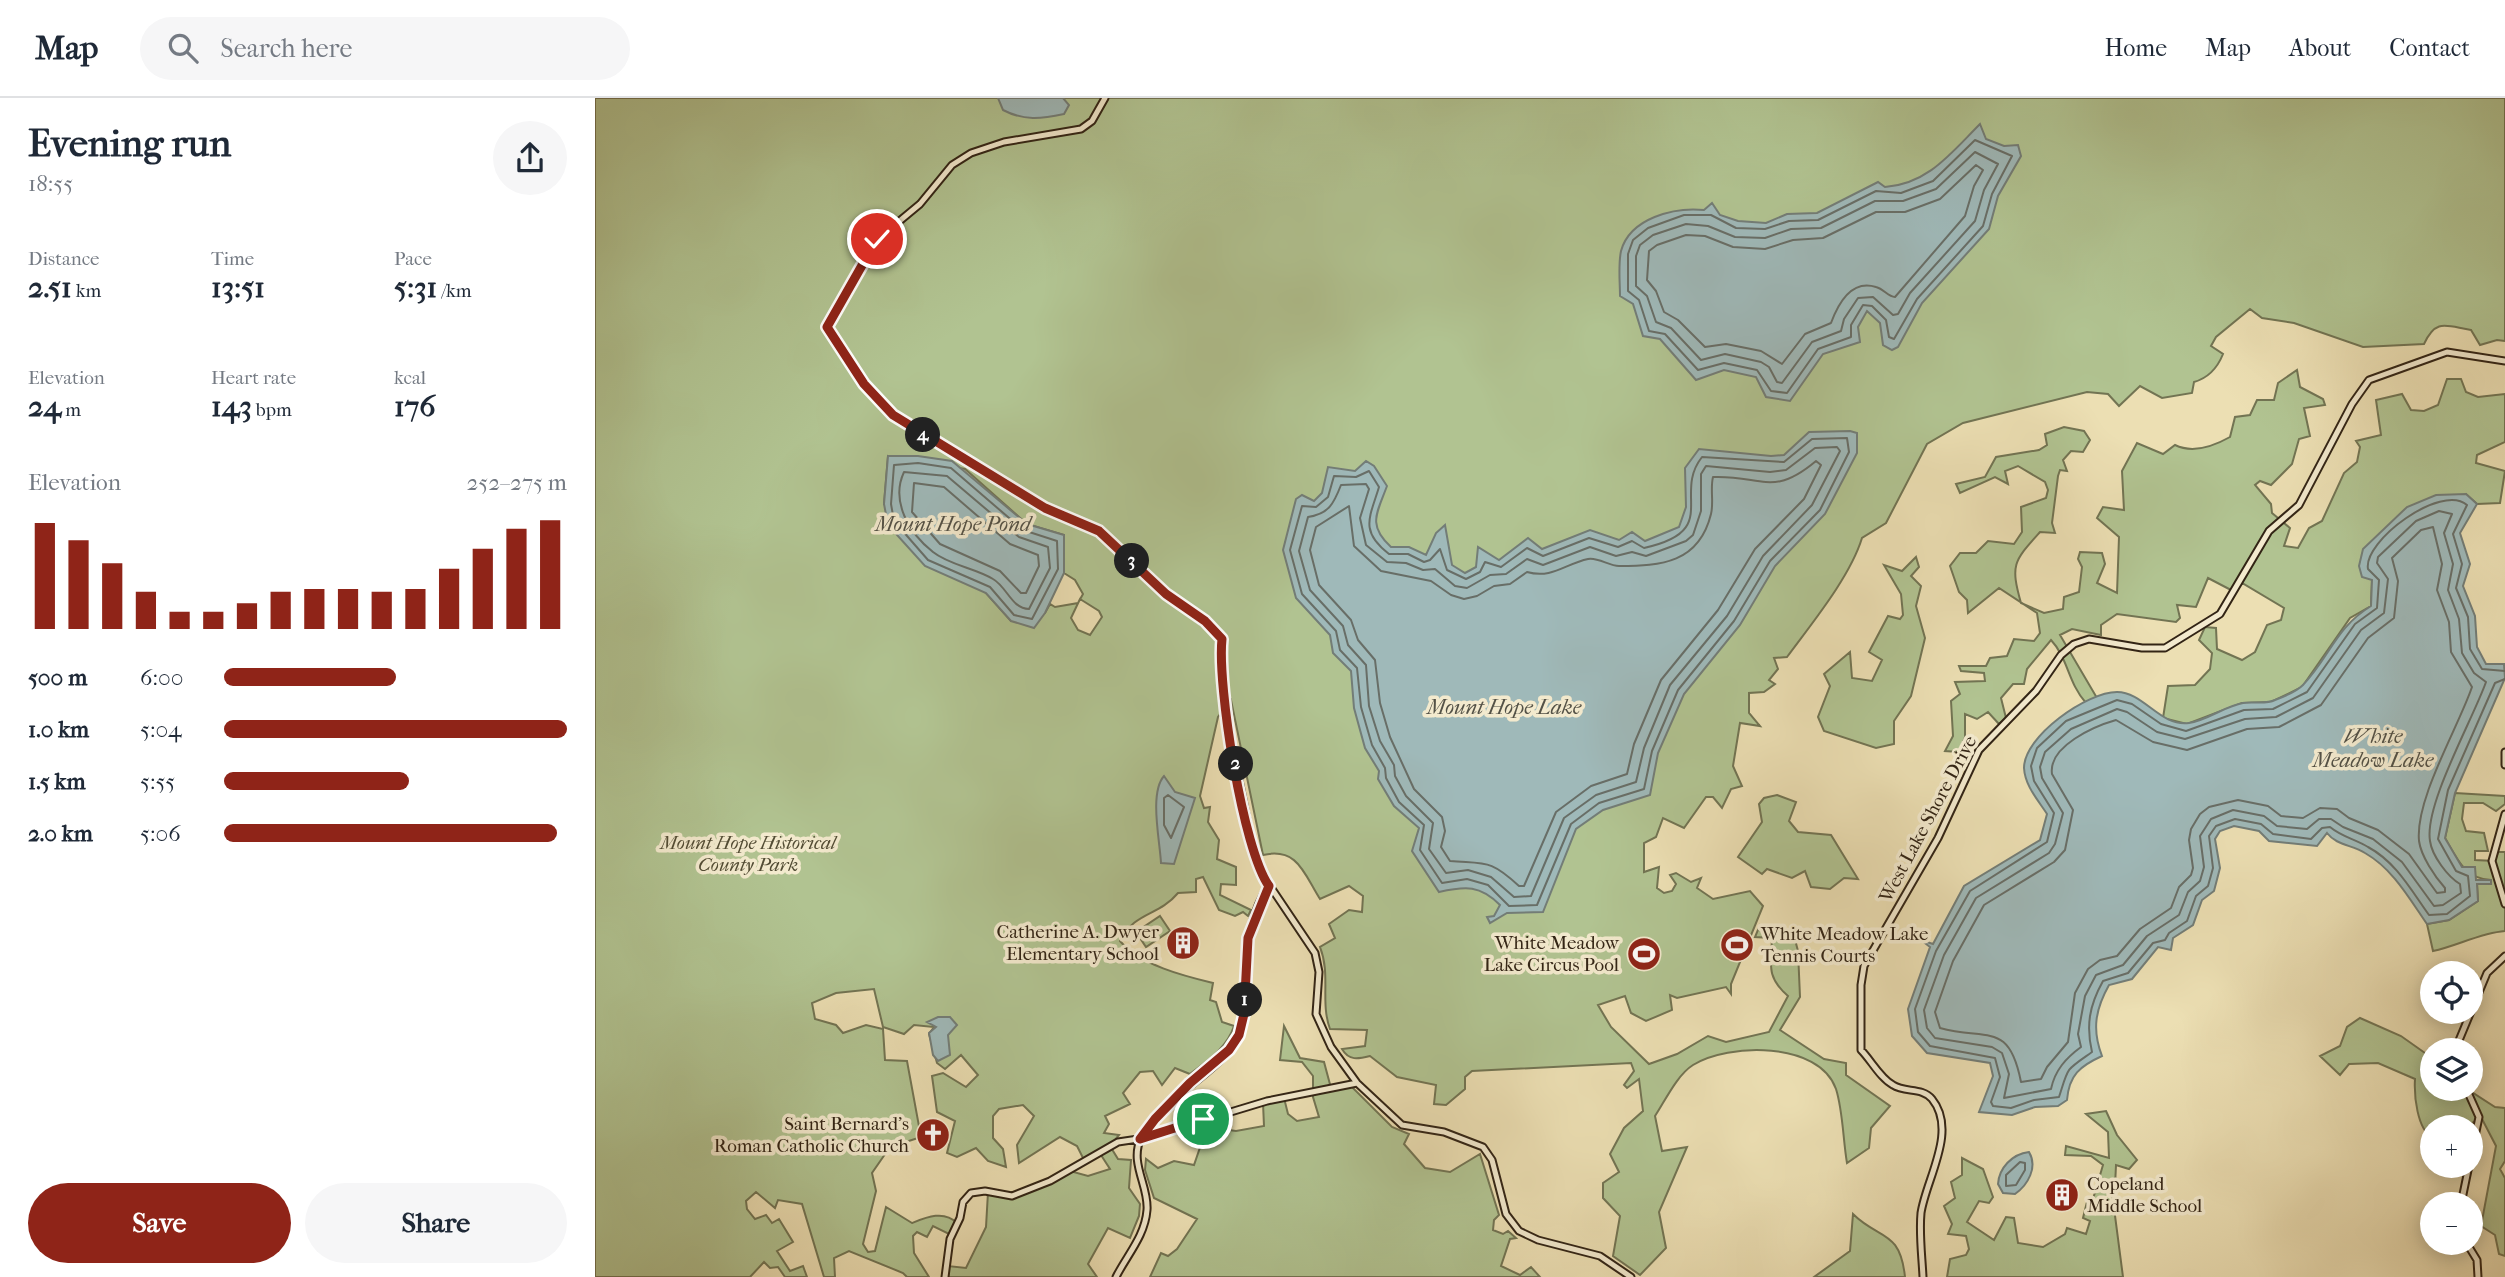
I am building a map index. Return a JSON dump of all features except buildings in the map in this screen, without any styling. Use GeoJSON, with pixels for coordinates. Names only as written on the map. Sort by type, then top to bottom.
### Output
{"type":"FeatureCollection","features":[{"type":"Feature","properties":{"kind":"street"},"geometry":{"type":"LineString","coordinates":[[1105,98],[1091,121],[1081,129],[996,144],[971,153],[952,165],[920,205],[873,243],[827,327],[864,384],[893,415],[1045,508],[1099,531],[1166,594],[1220,635],[1224,706],[1256,860],[1269,886],[1315,953],[1319,972],[1315,1006],[1319,1023],[1331,1046],[1357,1083],[1406,1127],[1437,1131],[1483,1147],[1492,1160],[1506,1214],[1519,1231],[1538,1240],[1600,1256],[1631,1277]]}},
{"type":"Feature","properties":{"kind":"street","name":"West Lake Shore Drive"},"geometry":{"type":"LineString","coordinates":[[1923,1277],[1921,1211],[1940,1151],[1939,1117],[1932,1099],[1921,1092],[1892,1085],[1861,1050],[1862,974],[1938,838],[1981,747],[2036,691],[2061,654],[2074,644],[2096,639],[2162,649],[2220,614],[2269,531],[2299,505],[2352,404],[2369,380],[2448,352],[2505,360]]}},
{"type":"Feature","properties":{"kind":"street"},"geometry":{"type":"LineString","coordinates":[[2505,752],[2505,765]]}},
{"type":"Feature","properties":{"kind":"street"},"geometry":{"type":"LineString","coordinates":[[2505,814],[2492,855],[2493,874],[2505,904]]}},
{"type":"Feature","properties":{"kind":"street"},"geometry":{"type":"LineString","coordinates":[[1116,1277],[1137,1242],[1146,1217],[1147,1203],[1138,1173],[1140,1139],[1155,1119],[1190,1083],[1229,1050],[1239,1035],[1244,1014],[1248,938],[1269,886]]}},
{"type":"Feature","properties":{"kind":"street"},"geometry":{"type":"LineString","coordinates":[[2460,1038],[2486,976],[2505,956]]}},
{"type":"Feature","properties":{"kind":"street"},"geometry":{"type":"LineString","coordinates":[[945,1277],[950,1239],[966,1197],[981,1191],[1012,1196],[1023,1193],[1083,1164],[1111,1145],[1267,1101],[1357,1083]]}},
{"type":"Feature","properties":{"kind":"street"},"geometry":{"type":"LineString","coordinates":[[2464,1192],[2480,1117],[2472,1101]]}},
{"type":"Feature","properties":{"kind":"street"},"geometry":{"type":"LineString","coordinates":[[2474,1255],[2478,1277]]}},
{"type":"Feature","properties":{"kind":"green space","name":"Mount Hope Historical County Park"},"geometry":{"type":"Polygon","coordinates":[[[595,98],[2505,98],[2505,341],[2497,340],[2480,345],[2471,330],[2443,326],[2433,330],[2424,344],[2363,347],[2294,323],[2262,318],[2250,309],[2216,337],[2211,346],[2223,354],[2211,372],[2194,382],[2192,393],[2162,398],[2140,386],[2119,406],[2108,394],[2087,392],[1963,423],[1927,444],[1886,523],[1862,538],[1840,584],[1787,657],[1774,658],[1778,669],[1769,680],[1775,684],[1764,692],[1749,693],[1749,713],[1760,726],[1740,723],[1733,766],[1742,786],[1731,789],[1722,808],[1713,797],[1706,797],[1684,828],[1663,818],[1656,837],[1644,843],[1644,872],[1659,867],[1657,888],[1664,893],[1672,891],[1676,884],[1670,875],[1676,873],[1691,882],[1701,878],[1697,888],[1713,899],[1750,891],[1763,906],[1731,984],[1731,994],[1726,987],[1677,998],[1670,995],[1672,1010],[1646,1021],[1631,1013],[1625,996],[1598,1005],[1611,1027],[1649,1064],[1677,1054],[1708,1036],[1726,1042],[1769,1032],[1788,996],[1776,983],[1771,970],[1772,938],[1755,937],[1760,925],[1793,932],[1798,951],[1800,997],[1780,1030],[1824,1059],[1846,1063],[1846,1075],[1890,1106],[1871,1128],[1869,1148],[1847,1163],[1836,1089],[1826,1073],[1811,1062],[1771,1051],[1749,1050],[1708,1058],[1687,1069],[1655,1116],[1662,1151],[1687,1147],[1659,1212],[1666,1248],[1640,1275],[1613,1256],[1620,1216],[1603,1198],[1603,1183],[1619,1172],[1610,1154],[1624,1128],[1643,1111],[1639,1079],[1627,1088],[1624,1085],[1634,1071],[1631,1063],[1472,1071],[1465,1077],[1465,1089],[1446,1105],[1434,1104],[1436,1085],[1397,1077],[1370,1056],[1348,1056],[1342,1049],[1365,1046],[1367,1030],[1330,1029],[1326,1009],[1325,968],[1320,947],[1335,938],[1329,924],[1349,910],[1362,912],[1363,896],[1349,886],[1320,899],[1304,872],[1292,859],[1284,855],[1263,855],[1231,700],[1218,717],[1200,796],[1204,808],[1210,807],[1208,822],[1219,840],[1217,859],[1236,867],[1236,885],[1221,884],[1220,895],[1251,910],[1248,916],[1243,912],[1235,916],[1219,910],[1203,877],[1196,879],[1196,892],[1178,893],[1163,906],[1133,924],[1120,941],[1151,963],[1213,983],[1210,1000],[1216,1002],[1222,1022],[1234,1026],[1227,1041],[1210,1059],[1190,1074],[1175,1068],[1162,1085],[1153,1071],[1140,1072],[1123,1093],[1130,1104],[1105,1116],[1109,1124],[1104,1133],[1119,1135],[1110,1146],[1118,1159],[1131,1160],[1129,1188],[1140,1204],[1139,1216],[1130,1238],[1108,1228],[1088,1264],[1097,1277],[947,1277],[948,1266],[966,1268],[986,1227],[988,1192],[1014,1195],[1070,1171],[1088,1176],[1110,1169],[1099,1152],[1084,1160],[1077,1146],[1060,1137],[1019,1163],[1017,1145],[1034,1116],[1023,1105],[999,1109],[993,1116],[993,1138],[1003,1149],[1006,1167],[988,1161],[976,1148],[957,1157],[947,1153],[955,1121],[937,1112],[932,1076],[943,1073],[966,1087],[978,1075],[961,1055],[945,1069],[937,1063],[929,1034],[934,1027],[914,1025],[904,1034],[883,1027],[874,989],[836,993],[812,1003],[815,1019],[836,1025],[843,1033],[866,1025],[883,1029],[885,1060],[907,1061],[921,1137],[890,1147],[872,1173],[876,1191],[863,1244],[868,1252],[875,1251],[886,1207],[912,1223],[935,1216],[952,1219],[957,1223],[951,1235],[933,1226],[927,1237],[917,1232],[913,1236],[914,1253],[929,1277],[907,1277],[849,1251],[834,1258],[835,1277],[824,1277],[802,1204],[778,1200],[775,1208],[756,1192],[746,1201],[747,1209],[755,1219],[766,1215],[772,1223],[779,1219],[793,1242],[777,1251],[790,1271],[803,1266],[807,1277],[785,1277],[778,1267],[770,1268],[764,1262],[750,1277],[595,1277],[595,98]],[[888,456],[884,504],[986,593],[1011,621],[1045,613],[1050,604],[1055,607],[1079,602],[1071,618],[1078,630],[1090,635],[1102,617],[1099,611],[1080,599],[1083,594],[1075,580],[1064,573],[1064,535],[1027,524],[965,469],[888,456]]]}},
{"type":"Feature","properties":{"kind":"green space"},"geometry":{"type":"Polygon","coordinates":[[[2297,370],[2300,387],[2323,399],[2325,405],[2304,408],[2310,436],[2299,439],[2292,464],[2271,485],[2260,481],[2255,485],[2271,504],[2272,513],[2290,528],[2284,546],[2298,548],[2309,528],[2322,521],[2344,473],[2357,462],[2360,447],[2356,441],[2381,435],[2376,400],[2402,394],[2411,410],[2424,411],[2438,405],[2447,379],[2461,379],[2466,392],[2478,397],[2505,394],[2505,442],[2477,455],[2476,463],[2505,471],[2500,503],[2477,504],[2466,494],[2372,579],[2371,606],[2350,618],[2302,687],[2271,702],[2242,703],[2187,724],[2163,718],[2168,686],[2195,685],[2210,669],[2212,653],[2199,640],[2205,627],[2216,628],[2217,649],[2242,660],[2255,652],[2267,625],[2281,620],[2284,608],[2242,583],[2231,590],[2208,578],[2196,607],[2177,605],[2180,618],[2176,622],[2117,614],[2101,625],[2101,635],[2072,629],[2060,635],[2097,698],[2086,703],[2051,640],[2027,669],[2024,684],[2013,684],[2001,698],[2006,718],[1999,724],[1988,712],[1977,719],[1965,714],[1965,737],[1959,752],[1945,751],[1953,736],[1951,701],[1960,694],[1955,682],[1985,681],[1984,673],[1961,671],[1959,666],[1986,666],[1990,658],[2007,656],[2014,639],[2034,641],[2040,633],[2037,613],[2023,604],[2044,613],[2063,609],[2064,597],[2079,592],[2082,567],[2078,559],[2080,552],[2102,553],[2105,564],[2097,583],[2117,593],[2119,537],[2097,518],[2103,507],[2124,510],[2122,471],[2137,443],[2163,454],[2175,445],[2196,449],[2217,443],[2230,437],[2235,417],[2250,415],[2257,400],[2274,400],[2278,383],[2297,370]]]}},
{"type":"Feature","properties":{"kind":"green space"},"geometry":{"type":"Polygon","coordinates":[[[2064,427],[2084,431],[2090,440],[2083,452],[2071,451],[2063,460],[2067,471],[2060,470],[2058,476],[2052,523],[2055,533],[2040,532],[2017,564],[2015,571],[2021,602],[1999,588],[1968,613],[1967,600],[1959,592],[1950,566],[1960,553],[1976,553],[1988,541],[2014,544],[2022,532],[2021,507],[2046,498],[2048,490],[2045,482],[2018,466],[2005,471],[2008,484],[1995,477],[1960,493],[1956,484],[1985,477],[1996,457],[2039,450],[2047,445],[2045,434],[2064,427]]]}},
{"type":"Feature","properties":{"kind":"green space"},"geometry":{"type":"Polygon","coordinates":[[[1916,557],[1919,567],[1911,576],[1921,586],[1916,606],[1925,638],[1911,696],[1894,721],[1894,744],[1876,748],[1824,731],[1818,717],[1830,686],[1824,674],[1850,652],[1852,678],[1872,681],[1882,660],[1869,652],[1888,616],[1900,619],[1903,615],[1901,594],[1884,565],[1902,571],[1916,557]]]}},
{"type":"Feature","properties":{"kind":"green space"},"geometry":{"type":"Polygon","coordinates":[[[2455,793],[2505,796],[2505,804],[2496,811],[2483,803],[2464,803],[2462,819],[2466,831],[2484,833],[2488,851],[2475,851],[2475,860],[2495,861],[2498,852],[2505,852],[2505,931],[2433,951],[2427,924],[2449,920],[2478,901],[2477,884],[2491,883],[2491,880],[2468,872],[2445,838],[2455,793]]]}},
{"type":"Feature","properties":{"kind":"green space"},"geometry":{"type":"Polygon","coordinates":[[[1777,795],[1796,802],[1789,821],[1798,832],[1831,835],[1858,879],[1844,878],[1830,889],[1811,887],[1805,871],[1792,878],[1767,869],[1762,874],[1738,857],[1762,822],[1759,804],[1764,798],[1777,795]]]}},
{"type":"Feature","properties":{"kind":"green space"},"geometry":{"type":"Polygon","coordinates":[[[1160,916],[1170,931],[1146,947],[1136,932],[1160,916]]]}},
{"type":"Feature","properties":{"kind":"green space"},"geometry":{"type":"Polygon","coordinates":[[[2360,1018],[2401,1036],[2420,1049],[2420,1101],[2483,1099],[2495,1107],[2505,1108],[2505,1161],[2500,1169],[2505,1178],[2505,1256],[2499,1254],[2495,1235],[2483,1227],[2496,1146],[2483,1121],[2483,1115],[2420,1115],[2420,1119],[2415,1079],[2378,1063],[2349,1064],[2340,1075],[2320,1056],[2340,1046],[2347,1027],[2360,1018]]]}},
{"type":"Feature","properties":{"kind":"green space"},"geometry":{"type":"Polygon","coordinates":[[[1284,1026],[1300,1058],[1324,1062],[1331,1088],[1349,1084],[1392,1127],[1409,1134],[1404,1144],[1425,1168],[1450,1172],[1480,1154],[1499,1215],[1494,1220],[1493,1230],[1503,1234],[1508,1231],[1516,1238],[1510,1239],[1501,1266],[1520,1275],[1531,1267],[1540,1277],[1150,1277],[1161,1253],[1168,1256],[1177,1249],[1197,1219],[1154,1198],[1145,1170],[1146,1159],[1158,1168],[1174,1161],[1194,1165],[1207,1127],[1236,1131],[1264,1126],[1263,1103],[1284,1098],[1288,1114],[1297,1121],[1319,1117],[1313,1097],[1313,1076],[1302,1062],[1280,1060],[1284,1026]]]}},
{"type":"Feature","properties":{"kind":"green space"},"geometry":{"type":"Polygon","coordinates":[[[2106,1111],[2117,1135],[2137,1160],[2129,1169],[2116,1165],[2114,1208],[2123,1277],[1947,1277],[1950,1259],[1966,1255],[1969,1249],[1966,1236],[1948,1234],[1952,1224],[1944,1206],[1955,1198],[1951,1182],[1962,1175],[1962,1158],[1983,1169],[1993,1197],[1989,1203],[1979,1201],[1967,1222],[1994,1240],[2006,1217],[2014,1218],[2018,1243],[2043,1247],[2065,1234],[2067,1228],[2086,1234],[2090,1221],[2083,1218],[2088,1198],[2093,1199],[2103,1165],[2091,1156],[2065,1155],[2066,1146],[2109,1158],[2108,1132],[2086,1114],[2106,1111]]]}},
{"type":"Feature","properties":{"kind":"green space"},"geometry":{"type":"Polygon","coordinates":[[[1853,1214],[1893,1243],[1902,1262],[1905,1277],[1814,1277],[1850,1251],[1853,1214]]]}},
{"type":"Feature","properties":{"kind":"water"},"geometry":{"type":"Polygon","coordinates":[[[998,98],[1063,98],[1069,105],[1064,114],[1040,118],[1025,117],[1003,110],[998,98]]]}},
{"type":"Feature","properties":{"kind":"water"},"geometry":{"type":"Polygon","coordinates":[[[1980,124],[1986,139],[2004,146],[2018,145],[2021,156],[1998,196],[1989,229],[1922,303],[1898,347],[1892,350],[1883,345],[1880,323],[1867,311],[1858,327],[1860,342],[1823,354],[1790,401],[1766,397],[1756,377],[1724,370],[1696,380],[1660,339],[1643,336],[1633,304],[1620,296],[1621,251],[1634,230],[1655,217],[1680,210],[1704,210],[1712,203],[1720,215],[1738,221],[1766,223],[1787,214],[1817,213],[1878,182],[1885,187],[1914,180],[1949,156],[1980,124]]]}},
{"type":"Feature","properties":{"kind":"water","name":"Mount Hope Lake"},"geometry":{"type":"Polygon","coordinates":[[[1809,432],[1857,433],[1857,453],[1825,514],[1775,566],[1740,625],[1684,694],[1658,753],[1650,795],[1603,810],[1576,829],[1543,912],[1507,913],[1490,923],[1487,917],[1494,916],[1500,905],[1493,898],[1465,888],[1439,892],[1412,851],[1419,828],[1394,806],[1378,779],[1379,771],[1365,748],[1354,708],[1351,671],[1333,653],[1330,635],[1296,598],[1283,550],[1296,499],[1302,495],[1314,501],[1322,493],[1328,467],[1355,471],[1366,461],[1374,466],[1387,486],[1376,518],[1379,532],[1391,547],[1409,547],[1426,555],[1436,533],[1445,525],[1452,565],[1465,573],[1476,567],[1478,547],[1499,560],[1528,538],[1542,549],[1590,530],[1619,540],[1632,532],[1645,541],[1679,527],[1686,507],[1685,468],[1699,449],[1784,455],[1809,432]]]}},
{"type":"Feature","properties":{"kind":"water","name":"Mount Hope Pond"},"geometry":{"type":"Polygon","coordinates":[[[888,456],[918,456],[952,461],[1027,524],[1064,535],[1064,573],[1045,613],[1034,628],[1011,621],[986,593],[925,566],[888,525],[884,504],[888,456]]]}},
{"type":"Feature","properties":{"kind":"water","name":"White Meadow Lake"},"geometry":{"type":"Polygon","coordinates":[[[2466,494],[2477,504],[2460,533],[2470,564],[2463,586],[2475,616],[2477,647],[2486,664],[2504,664],[2505,678],[2455,793],[2445,838],[2462,867],[2475,867],[2476,880],[2491,880],[2491,884],[2477,884],[2478,901],[2449,920],[2427,924],[2384,867],[2365,853],[2335,840],[2327,833],[2317,846],[2269,841],[2259,831],[2234,826],[2220,831],[2215,839],[2220,868],[2214,891],[2202,900],[2193,925],[2173,938],[2171,950],[2158,947],[2132,979],[2109,985],[2098,1012],[2096,1029],[2102,1056],[2077,1072],[2070,1084],[2067,1100],[2058,1106],[2035,1107],[2012,1115],[1979,1112],[1993,1076],[1990,1063],[1927,1053],[1912,1036],[1908,1009],[1930,947],[1921,940],[1933,944],[1964,886],[2040,840],[2047,814],[2029,787],[2024,768],[2034,743],[2059,718],[2090,699],[2104,694],[2127,693],[2169,720],[2189,723],[2236,705],[2263,703],[2293,692],[2303,685],[2349,624],[2371,606],[2372,580],[2362,577],[2359,566],[2363,549],[2407,507],[2436,495],[2466,494]]]}},
{"type":"Feature","properties":{"kind":"water"},"geometry":{"type":"Polygon","coordinates":[[[1164,776],[1175,792],[1195,798],[1174,864],[1161,863],[1156,805],[1164,776]]]}},
{"type":"Feature","properties":{"kind":"water"},"geometry":{"type":"Polygon","coordinates":[[[938,1017],[950,1017],[957,1025],[948,1035],[950,1055],[938,1061],[933,1055],[929,1033],[936,1027],[927,1022],[938,1017]]]}},
{"type":"Feature","properties":{"kind":"water"},"geometry":{"type":"Polygon","coordinates":[[[2029,1152],[2032,1170],[2028,1181],[2015,1194],[2003,1193],[1998,1184],[2004,1167],[2017,1156],[2029,1152]]]}},
{"type":"Feature","properties":{"kind":"place","name":"Catherine A. Dwyer Elementary School"},"geometry":{"type":"Point","coordinates":[1183,943]}},
{"type":"Feature","properties":{"kind":"place","name":"White Meadow Lake Tennis Courts"},"geometry":{"type":"Point","coordinates":[1737,945]}},
{"type":"Feature","properties":{"kind":"place","name":"White Meadow Lake Circus Pool"},"geometry":{"type":"Point","coordinates":[1644,954]}},
{"type":"Feature","properties":{"kind":"place","name":"Saint Bernard's Roman Catholic Church"},"geometry":{"type":"Point","coordinates":[933,1135]}},
{"type":"Feature","properties":{"kind":"place","name":"Copeland Middle School"},"geometry":{"type":"Point","coordinates":[2062,1195]}},
{"type":"Feature","properties":{"kind":"route"},"geometry":{"type":"LineString","coordinates":[[877,239],[827,327],[874,397],[901,422],[1045,508],[1099,531],[1166,594],[1205,621],[1222,639],[1226,718],[1253,849],[1269,886],[1248,938],[1244,1014],[1239,1035],[1221,1059],[1190,1083],[1155,1119],[1140,1139],[1203,1119]]}}]}
